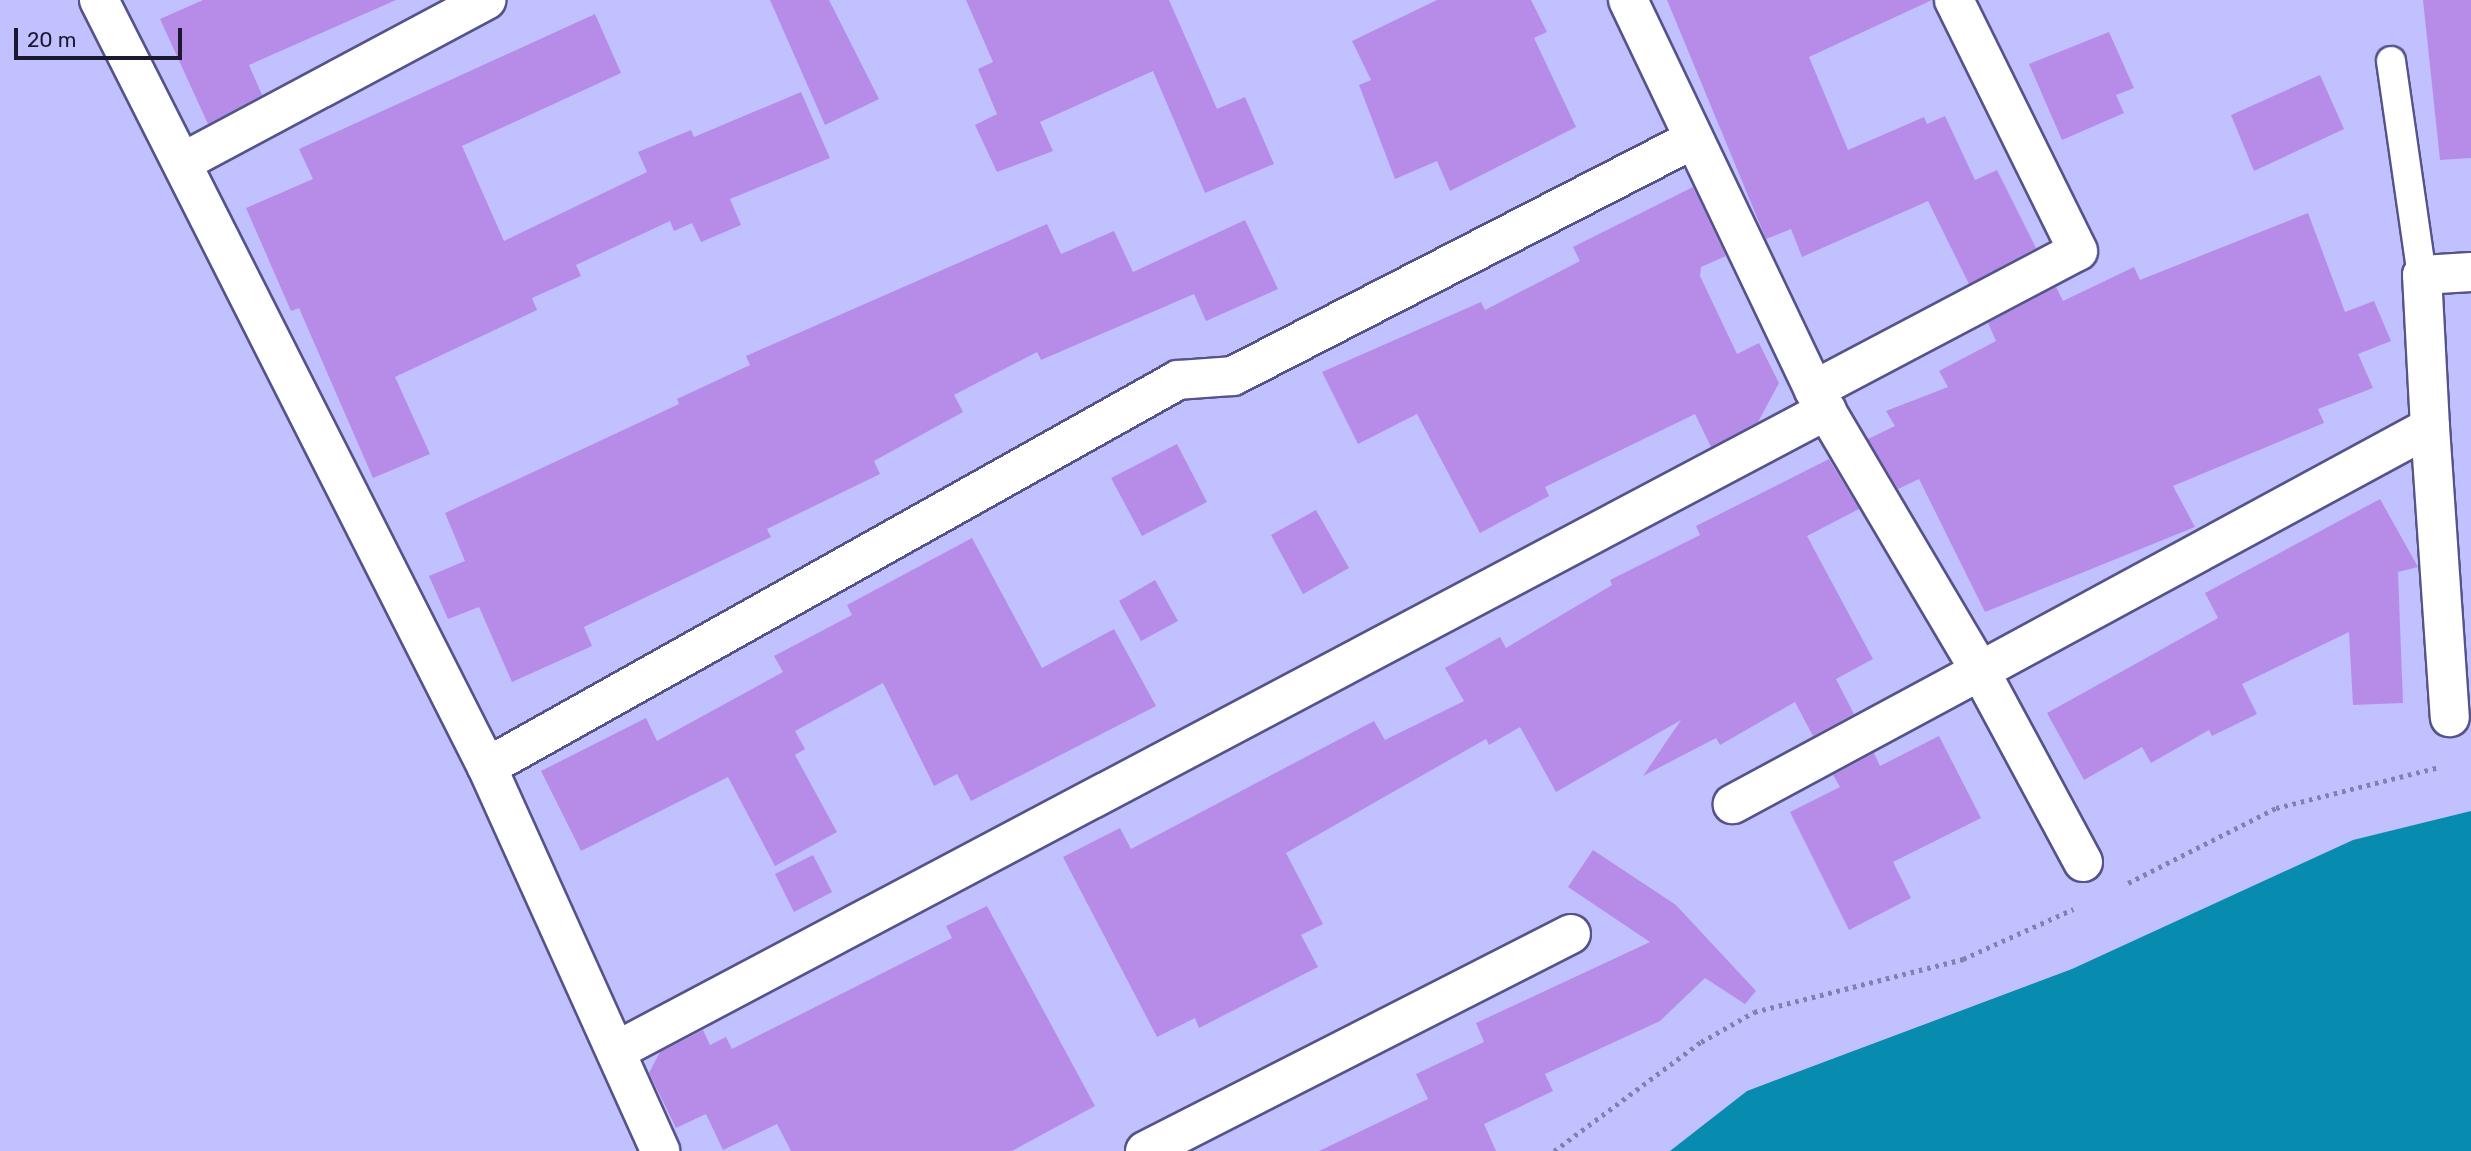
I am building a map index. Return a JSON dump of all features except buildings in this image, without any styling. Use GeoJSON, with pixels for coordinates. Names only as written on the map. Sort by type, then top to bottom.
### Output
{"type":"FeatureCollection","features":[{"type":"Feature","properties":{"kind":"street"},"geometry":{"type":"LineString","coordinates":[[99,0],[487,767],[660,1151]]}},
{"type":"Feature","properties":{"kind":"street"},"geometry":{"type":"LineString","coordinates":[[183,162],[487,0]]}},
{"type":"Feature","properties":{"kind":"street"},"geometry":{"type":"LineString","coordinates":[[1628,0],[1820,400],[1980,671],[2083,862]]}},
{"type":"Feature","properties":{"kind":"street"},"geometry":{"type":"LineString","coordinates":[[616,1051],[1820,400],[2078,251],[1954,0]]}},
{"type":"Feature","properties":{"kind":"street"},"geometry":{"type":"LineString","coordinates":[[487,767],[1178,380],[1233,376],[1694,139]]}},
{"type":"Feature","properties":{"kind":"street"},"geometry":{"type":"LineString","coordinates":[[2450,717],[2430,426],[2423,275],[2471,272]]}},
{"type":"Feature","properties":{"kind":"street"},"geometry":{"type":"LineString","coordinates":[[1733,804],[2430,426]]}},
{"type":"Feature","properties":{"kind":"street"},"geometry":{"type":"LineString","coordinates":[[1145,1151],[1571,934]]}},
{"type":"Feature","properties":{"kind":"lane"},"geometry":{"type":"LineString","coordinates":[[2391,61],[2423,275]]}},
{"type":"Feature","properties":{"kind":"path"},"geometry":{"type":"LineString","coordinates":[[2116,890],[2276,808],[2445,766]]}},
{"type":"Feature","properties":{"kind":"path"},"geometry":{"type":"LineString","coordinates":[[1554,1151],[1701,1042],[1754,1012],[1963,959],[2078,907]]}},
{"type":"Feature","properties":{"kind":"water"},"geometry":{"type":"Polygon","coordinates":[[[2471,811],[2471,1151],[1670,1151],[1747,1091],[2072,969],[2353,840],[2471,811]]]}}]}
